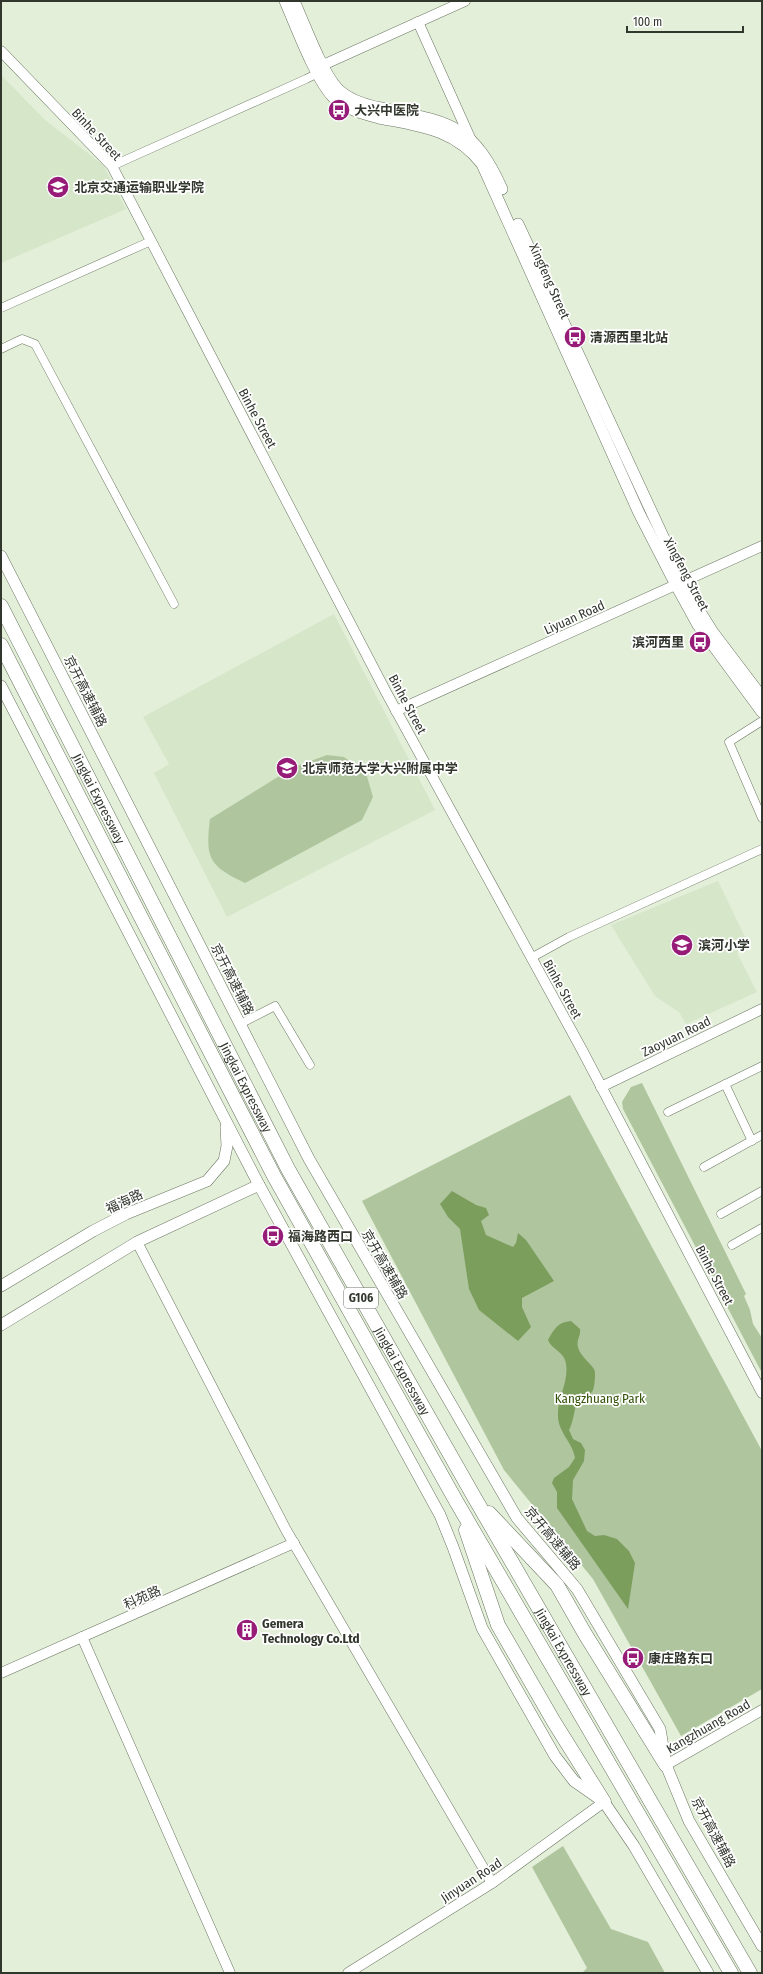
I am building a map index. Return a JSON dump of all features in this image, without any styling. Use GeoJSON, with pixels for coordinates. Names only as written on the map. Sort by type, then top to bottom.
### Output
{"type":"FeatureCollection","features":[{"type":"Feature","properties":{"kind":"highway","name":"Jingkai Expressway"},"geometry":{"type":"LineString","coordinates":[[1,606],[288,1169],[473,1495],[750,1973]]}},
{"type":"Feature","properties":{"kind":"highway","name":"Jingkai Expressway"},"geometry":{"type":"LineString","coordinates":[[1,645],[274,1176],[456,1501],[731,1973]]}},
{"type":"Feature","properties":{"kind":"highway"},"geometry":{"type":"LineString","coordinates":[[473,1495],[557,1585],[585,1634],[666,1765]]}},
{"type":"Feature","properties":{"kind":"highway"},"geometry":{"type":"LineString","coordinates":[[456,1501],[498,1625],[554,1722],[604,1802]]}},
{"type":"Feature","properties":{"kind":"main road","name":"Xingfeng Street"},"geometry":{"type":"LineString","coordinates":[[285,1],[320,69],[337,88],[347,96],[367,105],[441,122],[457,129],[482,151],[491,166],[698,625],[762,712]]}},
{"type":"Feature","properties":{"kind":"main road","name":"Xingfeng Street"},"geometry":{"type":"LineString","coordinates":[[294,1],[332,96],[344,106],[362,114],[426,127],[449,135],[472,152],[482,164],[639,513],[680,583],[712,631],[762,697]]}},
{"type":"Feature","properties":{"kind":"main road","name":"京开高速辅路"},"geometry":{"type":"LineString","coordinates":[[1,556],[309,1159],[489,1473],[517,1518],[577,1589],[660,1730],[666,1765],[689,1821],[762,1946]]}},
{"type":"Feature","properties":{"kind":"main road"},"geometry":{"type":"LineString","coordinates":[[1,686],[258,1186],[440,1515],[482,1628],[555,1756],[574,1782],[604,1802],[634,1846],[708,1973]]}},
{"type":"Feature","properties":{"kind":"main road","name":"福海路"},"geometry":{"type":"LineString","coordinates":[[1,1286],[93,1231],[126,1214],[207,1181],[224,1161],[227,1146],[226,1122]]}},
{"type":"Feature","properties":{"kind":"main road"},"geometry":{"type":"LineString","coordinates":[[1,1325],[137,1242],[258,1186]]}},
{"type":"Feature","properties":{"kind":"street"},"geometry":{"type":"LineString","coordinates":[[112,166],[465,1]]}},
{"type":"Feature","properties":{"kind":"street"},"geometry":{"type":"LineString","coordinates":[[418,22],[471,140]]}},
{"type":"Feature","properties":{"kind":"street","name":"Binhe Street"},"geometry":{"type":"LineString","coordinates":[[1,51],[112,166],[396,711],[601,1087],[762,1393]]}},
{"type":"Feature","properties":{"kind":"street"},"geometry":{"type":"LineString","coordinates":[[1,308],[150,240]]}},
{"type":"Feature","properties":{"kind":"street"},"geometry":{"type":"LineString","coordinates":[[1,349],[22,339],[35,344],[174,604]]}},
{"type":"Feature","properties":{"kind":"street","name":"Liyuan Road"},"geometry":{"type":"LineString","coordinates":[[396,711],[762,546]]}},
{"type":"Feature","properties":{"kind":"street"},"geometry":{"type":"LineString","coordinates":[[762,721],[729,742],[762,818]]}},
{"type":"Feature","properties":{"kind":"street"},"geometry":{"type":"LineString","coordinates":[[531,958],[569,937],[762,849]]}},
{"type":"Feature","properties":{"kind":"street"},"geometry":{"type":"LineString","coordinates":[[240,1024],[275,1006],[310,1065]]}},
{"type":"Feature","properties":{"kind":"street","name":"Zaoyuan Road"},"geometry":{"type":"LineString","coordinates":[[601,1087],[762,1009]]}},
{"type":"Feature","properties":{"kind":"street"},"geometry":{"type":"LineString","coordinates":[[668,1112],[762,1066]]}},
{"type":"Feature","properties":{"kind":"street"},"geometry":{"type":"LineString","coordinates":[[725,1084],[752,1141]]}},
{"type":"Feature","properties":{"kind":"street"},"geometry":{"type":"LineString","coordinates":[[704,1167],[762,1135]]}},
{"type":"Feature","properties":{"kind":"street"},"geometry":{"type":"LineString","coordinates":[[721,1214],[762,1191]]}},
{"type":"Feature","properties":{"kind":"street"},"geometry":{"type":"LineString","coordinates":[[732,1245],[762,1228]]}},
{"type":"Feature","properties":{"kind":"street"},"geometry":{"type":"LineString","coordinates":[[137,1242],[294,1543],[492,1883]]}},
{"type":"Feature","properties":{"kind":"street","name":"科苑路"},"geometry":{"type":"LineString","coordinates":[[1,1673],[294,1543]]}},
{"type":"Feature","properties":{"kind":"street"},"geometry":{"type":"LineString","coordinates":[[82,1637],[230,1973]]}},
{"type":"Feature","properties":{"kind":"street","name":"Kangzhuang Road"},"geometry":{"type":"LineString","coordinates":[[666,1765],[762,1710]]}},
{"type":"Feature","properties":{"kind":"street","name":"Jinyuan Road"},"geometry":{"type":"LineString","coordinates":[[348,1973],[492,1883],[604,1802]]}},
{"type":"Feature","properties":{"kind":"shaded area","name":"北京交通运输职业学院"},"geometry":{"type":"Polygon","coordinates":[[[1,75],[45,120],[103,165],[126,209],[1,263],[1,75]]]}},
{"type":"Feature","properties":{"kind":"shaded area","name":"北京师范大学大兴附属中学"},"geometry":{"type":"Polygon","coordinates":[[[334,614],[435,810],[227,917],[154,773],[169,764],[143,717],[334,614]]]}},
{"type":"Feature","properties":{"kind":"shaded area","name":"滨河小学"},"geometry":{"type":"Polygon","coordinates":[[[718,881],[745,937],[737,953],[757,992],[686,1024],[679,1012],[655,996],[611,925],[718,881]]]}},
{"type":"Feature","properties":{"kind":"shaded area"},"geometry":{"type":"Polygon","coordinates":[[[452,1191],[476,1205],[486,1208],[489,1215],[481,1221],[486,1235],[513,1247],[516,1243],[518,1233],[526,1240],[554,1281],[522,1298],[522,1307],[531,1327],[518,1341],[479,1310],[469,1289],[460,1229],[448,1217],[440,1204],[452,1191]]]}},
{"type":"Feature","properties":{"kind":"shaded area"},"geometry":{"type":"Polygon","coordinates":[[[571,1321],[580,1329],[578,1342],[579,1351],[595,1372],[593,1389],[589,1394],[578,1401],[569,1430],[573,1439],[581,1443],[585,1450],[584,1461],[573,1480],[572,1499],[587,1531],[595,1536],[604,1535],[617,1539],[629,1551],[635,1563],[628,1609],[557,1508],[557,1492],[552,1483],[554,1478],[569,1467],[575,1458],[572,1447],[560,1427],[558,1416],[559,1403],[565,1384],[566,1364],[561,1354],[548,1340],[557,1327],[563,1323],[571,1321]]]}},
{"type":"Feature","properties":{"kind":"green space"},"geometry":{"type":"Polygon","coordinates":[[[327,755],[344,757],[366,773],[373,797],[362,820],[245,883],[217,866],[209,852],[208,843],[210,819],[294,767],[327,755]]]}},
{"type":"Feature","properties":{"kind":"green space"},"geometry":{"type":"Polygon","coordinates":[[[642,1083],[746,1294],[744,1296],[750,1310],[753,1324],[762,1338],[762,1373],[623,1109],[622,1102],[631,1087],[642,1083]]]}},
{"type":"Feature","properties":{"kind":"green space","name":"Kangzhuang Park"},"geometry":{"type":"Polygon","coordinates":[[[570,1095],[762,1451],[762,1689],[681,1736],[593,1579],[504,1470],[362,1201],[570,1095]]]}},
{"type":"Feature","properties":{"kind":"green space"},"geometry":{"type":"Polygon","coordinates":[[[563,1846],[611,1929],[648,1942],[665,1973],[582,1973],[587,1968],[532,1867],[563,1846]]]}},
{"type":"Feature","properties":{"kind":"place","name":"大兴中医院"},"geometry":{"type":"Point","coordinates":[339,110]}},
{"type":"Feature","properties":{"kind":"place","name":"北京交通运输职业学院"},"geometry":{"type":"Point","coordinates":[58,187]}},
{"type":"Feature","properties":{"kind":"place","name":"清源西里北站"},"geometry":{"type":"Point","coordinates":[575,337]}},
{"type":"Feature","properties":{"kind":"place","name":"滨河西里"},"geometry":{"type":"Point","coordinates":[700,642]}},
{"type":"Feature","properties":{"kind":"place","name":"北京师范大学大兴附属中学"},"geometry":{"type":"Point","coordinates":[287,768]}},
{"type":"Feature","properties":{"kind":"place","name":"滨河小学"},"geometry":{"type":"Point","coordinates":[682,945]}},
{"type":"Feature","properties":{"kind":"place","name":"福海路西口"},"geometry":{"type":"Point","coordinates":[273,1236]}},
{"type":"Feature","properties":{"kind":"place","name":"Gemera Technology Co.Ltd"},"geometry":{"type":"Point","coordinates":[247,1630]}},
{"type":"Feature","properties":{"kind":"place","name":"康庄路东口"},"geometry":{"type":"Point","coordinates":[633,1658]}}]}
